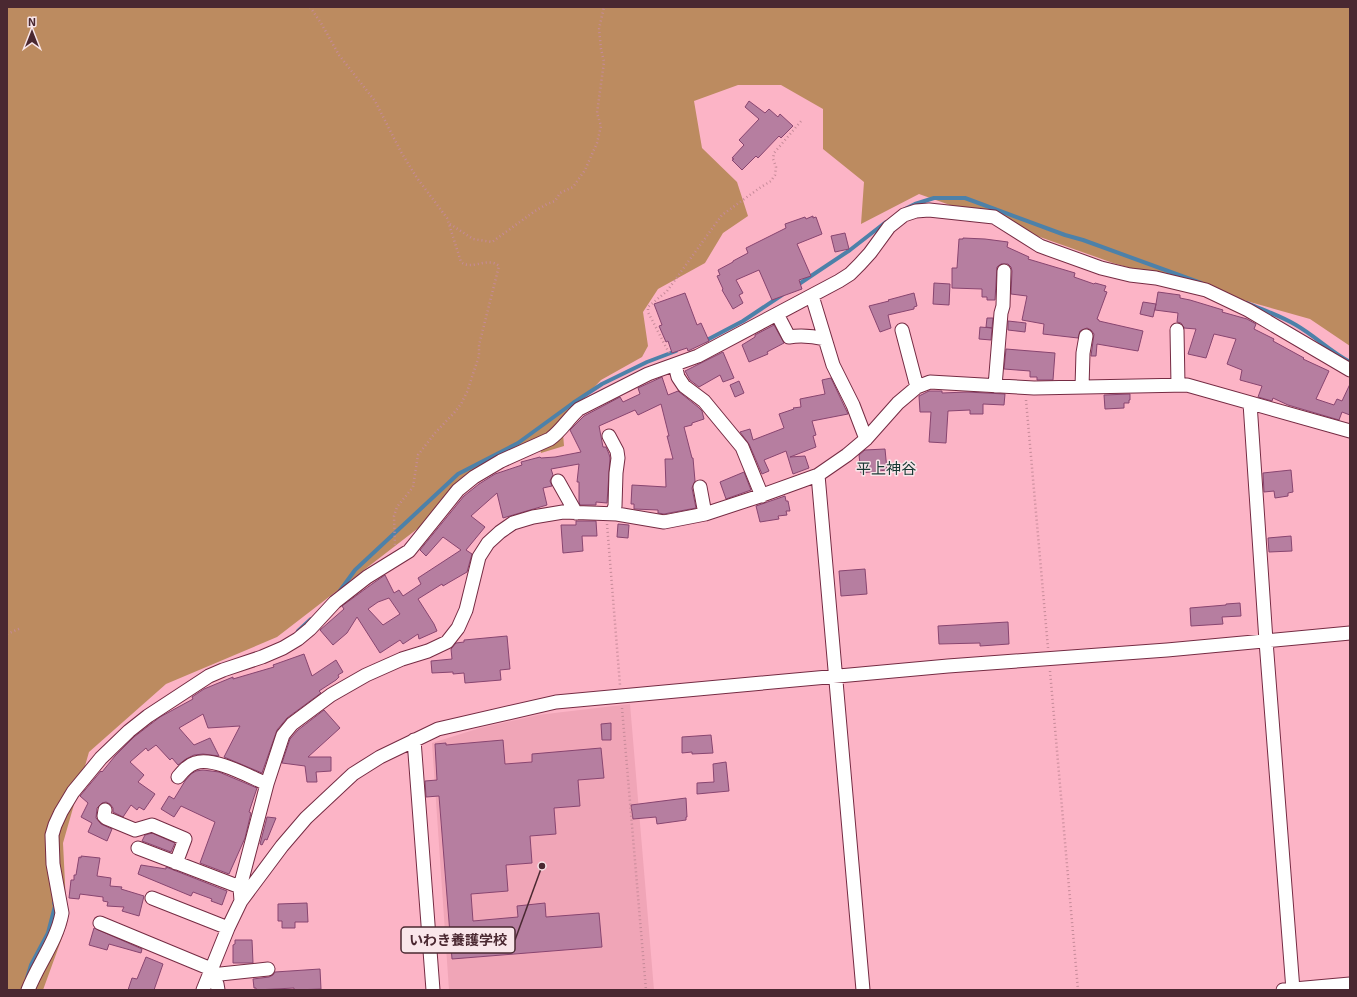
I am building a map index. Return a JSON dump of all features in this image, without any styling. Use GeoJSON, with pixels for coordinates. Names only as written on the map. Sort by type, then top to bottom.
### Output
{"type":"FeatureCollection","features":[{"type":"Feature","properties":{"kind":"street"},"geometry":{"type":"LineString","coordinates":[[28,990],[59,926],[62,913],[53,864],[52,835],[55,825],[73,792],[101,758],[129,732],[148,716],[208,676],[262,657],[283,648],[298,639],[310,629],[335,602],[367,577],[409,551],[458,490],[479,474],[501,461],[550,439],[559,433],[578,409],[648,374],[698,356],[812,296],[850,274],[870,253],[890,227],[904,215],[916,211],[929,210],[994,217],[1040,246],[1101,268],[1130,275],[1156,278],[1206,290],[1248,310],[1350,370]]}},
{"type":"Feature","properties":{"kind":"street"},"geometry":{"type":"LineString","coordinates":[[995,386],[1001,313],[1003,306],[1004,271]]}},
{"type":"Feature","properties":{"kind":"street"},"geometry":{"type":"LineString","coordinates":[[812,296],[833,366],[853,405],[866,439]]}},
{"type":"Feature","properties":{"kind":"street"},"geometry":{"type":"LineString","coordinates":[[777,314],[789,337],[809,336],[825,339]]}},
{"type":"Feature","properties":{"kind":"street"},"geometry":{"type":"LineString","coordinates":[[902,330],[917,387]]}},
{"type":"Feature","properties":{"kind":"street"},"geometry":{"type":"LineString","coordinates":[[1177,330],[1178,385]]}},
{"type":"Feature","properties":{"kind":"street"},"geometry":{"type":"LineString","coordinates":[[1082,387],[1083,353],[1086,336]]}},
{"type":"Feature","properties":{"kind":"street"},"geometry":{"type":"LineString","coordinates":[[675,365],[678,377],[684,386],[704,401],[742,447],[762,496]]}},
{"type":"Feature","properties":{"kind":"street"},"geometry":{"type":"LineString","coordinates":[[241,901],[240,887],[267,784],[283,735],[292,724],[331,695],[366,675],[402,659],[428,651],[447,642],[458,628],[466,610],[479,557],[488,544],[500,532],[513,523],[533,517],[563,512],[609,514],[664,522],[706,514],[762,496],[818,475],[847,455],[866,439],[898,403],[917,387],[930,382],[1025,388],[1187,385],[1350,431]]}},
{"type":"Feature","properties":{"kind":"street"},"geometry":{"type":"LineString","coordinates":[[1250,403],[1290,990],[1350,984]]}},
{"type":"Feature","properties":{"kind":"street"},"geometry":{"type":"LineString","coordinates":[[609,436],[617,451],[618,458],[615,506],[609,514]]}},
{"type":"Feature","properties":{"kind":"street"},"geometry":{"type":"LineString","coordinates":[[818,475],[863,990]]}},
{"type":"Feature","properties":{"kind":"street"},"geometry":{"type":"LineString","coordinates":[[558,481],[576,513]]}},
{"type":"Feature","properties":{"kind":"street"},"geometry":{"type":"LineString","coordinates":[[700,487],[706,514]]}},
{"type":"Feature","properties":{"kind":"street"},"geometry":{"type":"LineString","coordinates":[[203,990],[228,928],[241,901],[282,846],[306,818],[353,774],[380,757],[438,729],[556,702],[948,666],[1167,650],[1350,633]]}},
{"type":"Feature","properties":{"kind":"street"},"geometry":{"type":"LineString","coordinates":[[414,740],[433,990]]}},
{"type":"Feature","properties":{"kind":"street"},"geometry":{"type":"LineString","coordinates":[[178,777],[193,763],[205,761],[226,767],[267,784]]}},
{"type":"Feature","properties":{"kind":"street"},"geometry":{"type":"LineString","coordinates":[[105,810],[104,816],[106,818],[136,830],[152,824],[185,839],[176,863]]}},
{"type":"Feature","properties":{"kind":"street"},"geometry":{"type":"LineString","coordinates":[[138,848],[240,887]]}},
{"type":"Feature","properties":{"kind":"street"},"geometry":{"type":"LineString","coordinates":[[152,898],[228,928]]}},
{"type":"Feature","properties":{"kind":"street"},"geometry":{"type":"LineString","coordinates":[[100,923],[210,972],[268,969]]}},
{"type":"Feature","properties":{"kind":"street"},"geometry":{"type":"LineString","coordinates":[[210,972],[217,984],[218,990]]}},
{"type":"Feature","properties":{"kind":"path"},"geometry":{"type":"LineString","coordinates":[[310,7],[339,55],[375,101],[417,178],[447,218],[463,264],[476,265],[493,262],[499,266],[479,345],[479,356],[467,392],[454,413],[435,433],[418,455],[413,487],[397,507],[393,523],[396,554],[394,561]]}},
{"type":"Feature","properties":{"kind":"path"},"geometry":{"type":"LineString","coordinates":[[449,223],[473,239],[492,242],[536,211],[555,201],[560,193],[572,187],[585,170],[597,143],[601,126],[597,113],[604,62],[599,29],[604,7]]}},
{"type":"Feature","properties":{"kind":"path"},"geometry":{"type":"LineString","coordinates":[[675,365],[648,312],[648,307],[667,291],[722,215],[760,187],[771,181],[775,175],[776,167],[773,159],[774,153],[802,120]]}},
{"type":"Feature","properties":{"kind":"path"},"geometry":{"type":"LineString","coordinates":[[1025,388],[1078,990]]}},
{"type":"Feature","properties":{"kind":"path"},"geometry":{"type":"LineString","coordinates":[[609,514],[621,696],[646,990]]}},
{"type":"Feature","properties":{"kind":"path"},"geometry":{"type":"LineString","coordinates":[[7,634],[20,628]]}},
{"type":"Feature","properties":{"kind":"shaded area"},"geometry":{"type":"Polygon","coordinates":[[[7,7],[1350,7],[1350,346],[1310,319],[1113,263],[919,194],[861,224],[864,182],[823,149],[823,109],[781,85],[738,85],[694,101],[702,148],[737,182],[748,216],[723,233],[705,263],[658,289],[643,312],[648,346],[642,357],[601,380],[562,421],[564,446],[541,453],[538,439],[502,456],[421,526],[277,637],[166,684],[89,752],[63,843],[67,924],[43,990],[7,990],[7,7]]]}},
{"type":"Feature","properties":{"kind":"shaded area"},"geometry":{"type":"Polygon","coordinates":[[[630,704],[654,990],[449,990],[432,743],[480,728],[538,715],[630,704]]]}},
{"type":"Feature","properties":{"kind":"building"},"geometry":{"type":"Polygon","coordinates":[[[749,101],[765,113],[769,109],[778,117],[780,114],[793,126],[781,138],[779,136],[758,158],[756,156],[742,170],[732,160],[734,159],[732,158],[744,145],[739,140],[759,119],[745,107],[749,101]]]}},
{"type":"Feature","properties":{"kind":"building"},"geometry":{"type":"Polygon","coordinates":[[[813,216],[813,218],[816,217],[822,234],[797,244],[811,276],[799,280],[802,289],[772,300],[759,270],[736,280],[743,293],[739,295],[743,303],[733,309],[722,290],[723,289],[717,276],[720,275],[718,270],[748,253],[746,248],[786,228],[785,224],[805,217],[806,219],[813,216]]]}},
{"type":"Feature","properties":{"kind":"building"},"geometry":{"type":"Polygon","coordinates":[[[845,233],[849,249],[835,252],[831,236],[845,233]]]}},
{"type":"Feature","properties":{"kind":"building"},"geometry":{"type":"Polygon","coordinates":[[[963,238],[1008,242],[1007,247],[1029,257],[1028,259],[1075,273],[1074,277],[1094,284],[1106,286],[1104,291],[1107,292],[1097,319],[1099,321],[1143,331],[1138,351],[1097,344],[1096,356],[1091,356],[1094,334],[1091,330],[1087,328],[1080,331],[1078,338],[1043,334],[1044,324],[1022,320],[1027,296],[1011,294],[1012,271],[1008,264],[1001,264],[997,267],[995,300],[987,300],[987,297],[982,297],[982,289],[952,288],[952,268],[957,268],[959,239],[963,238]]]}},
{"type":"Feature","properties":{"kind":"building"},"geometry":{"type":"Polygon","coordinates":[[[934,283],[950,284],[949,305],[933,304],[934,283]]]}},
{"type":"Feature","properties":{"kind":"building"},"geometry":{"type":"Polygon","coordinates":[[[1158,292],[1180,295],[1180,298],[1223,310],[1222,312],[1247,319],[1256,324],[1254,329],[1274,339],[1273,341],[1304,358],[1303,359],[1329,371],[1316,399],[1334,405],[1337,399],[1342,401],[1350,384],[1350,415],[1342,412],[1339,420],[1288,405],[1273,398],[1272,401],[1258,397],[1262,386],[1240,380],[1242,370],[1227,364],[1236,339],[1214,334],[1206,358],[1188,354],[1196,329],[1184,328],[1181,323],[1177,322],[1178,313],[1155,310],[1158,292]]]}},
{"type":"Feature","properties":{"kind":"building"},"geometry":{"type":"Polygon","coordinates":[[[685,293],[697,325],[701,323],[709,341],[688,351],[687,348],[672,353],[668,341],[666,342],[659,326],[662,325],[654,304],[685,293]]]}},
{"type":"Feature","properties":{"kind":"building"},"geometry":{"type":"Polygon","coordinates":[[[914,293],[917,306],[914,307],[914,309],[888,315],[891,328],[880,332],[869,306],[914,293]]]}},
{"type":"Feature","properties":{"kind":"building"},"geometry":{"type":"Polygon","coordinates":[[[1143,302],[1156,304],[1153,317],[1140,314],[1143,302]]]}},
{"type":"Feature","properties":{"kind":"building"},"geometry":{"type":"Polygon","coordinates":[[[987,318],[993,318],[992,328],[986,327],[987,318]]]}},
{"type":"Feature","properties":{"kind":"building"},"geometry":{"type":"Polygon","coordinates":[[[1008,321],[1026,323],[1025,332],[1008,330],[1008,321]]]}},
{"type":"Feature","properties":{"kind":"building"},"geometry":{"type":"Polygon","coordinates":[[[774,325],[784,343],[767,352],[768,354],[749,362],[742,345],[755,337],[755,335],[774,325]]]}},
{"type":"Feature","properties":{"kind":"building"},"geometry":{"type":"Polygon","coordinates":[[[980,327],[992,328],[991,340],[979,339],[980,327]]]}},
{"type":"Feature","properties":{"kind":"building"},"geometry":{"type":"Polygon","coordinates":[[[1006,349],[1055,353],[1053,380],[1037,380],[1037,377],[1030,377],[1030,371],[1004,369],[1006,349]]]}},
{"type":"Feature","properties":{"kind":"building"},"geometry":{"type":"Polygon","coordinates":[[[723,352],[734,378],[723,382],[720,375],[699,387],[690,380],[685,371],[723,352]]]}},
{"type":"Feature","properties":{"kind":"building"},"geometry":{"type":"Polygon","coordinates":[[[662,377],[668,395],[678,391],[702,411],[704,419],[684,427],[693,458],[695,481],[692,488],[696,508],[664,514],[658,513],[658,510],[634,509],[634,504],[631,504],[632,485],[666,487],[665,459],[673,459],[661,404],[638,415],[635,410],[599,426],[603,447],[606,447],[610,458],[607,503],[596,502],[596,505],[580,505],[579,482],[577,482],[579,464],[551,469],[553,475],[550,481],[552,486],[543,488],[547,505],[503,518],[497,493],[471,516],[485,527],[466,550],[472,554],[467,572],[443,586],[442,584],[418,599],[437,631],[419,639],[418,634],[403,644],[400,640],[380,653],[357,617],[347,633],[333,645],[320,630],[344,609],[342,606],[385,575],[394,593],[399,590],[403,596],[421,584],[418,578],[461,550],[443,537],[426,556],[420,550],[464,496],[495,474],[522,465],[521,462],[540,457],[555,457],[581,452],[570,430],[584,416],[620,397],[623,402],[640,394],[638,388],[662,377]],[[389,598],[378,602],[368,609],[383,625],[400,614],[389,598]]]}},
{"type":"Feature","properties":{"kind":"building"},"geometry":{"type":"Polygon","coordinates":[[[831,378],[848,414],[812,421],[816,435],[813,436],[816,447],[790,457],[805,456],[809,468],[793,474],[786,451],[764,460],[769,471],[762,474],[749,444],[740,432],[750,429],[753,440],[784,428],[779,414],[794,409],[793,408],[801,407],[800,399],[825,394],[822,380],[831,378]]]}},
{"type":"Feature","properties":{"kind":"building"},"geometry":{"type":"Polygon","coordinates":[[[739,381],[744,393],[735,397],[730,385],[739,381]]]}},
{"type":"Feature","properties":{"kind":"building"},"geometry":{"type":"Polygon","coordinates":[[[929,391],[942,391],[942,393],[967,392],[1005,394],[1004,405],[983,404],[983,414],[970,414],[970,410],[948,411],[946,443],[929,442],[931,412],[920,412],[919,396],[929,391]]]}},
{"type":"Feature","properties":{"kind":"building"},"geometry":{"type":"Polygon","coordinates":[[[1130,394],[1129,403],[1124,403],[1124,408],[1105,409],[1104,395],[1130,394]]]}},
{"type":"Feature","properties":{"kind":"building"},"geometry":{"type":"Polygon","coordinates":[[[885,449],[887,470],[861,473],[859,455],[865,450],[885,449]]]}},
{"type":"Feature","properties":{"kind":"building"},"geometry":{"type":"Polygon","coordinates":[[[1291,470],[1293,492],[1288,493],[1288,496],[1275,498],[1274,491],[1264,492],[1263,473],[1291,470]]]}},
{"type":"Feature","properties":{"kind":"building"},"geometry":{"type":"Polygon","coordinates":[[[744,472],[751,490],[726,499],[720,482],[744,472]]]}},
{"type":"Feature","properties":{"kind":"building"},"geometry":{"type":"Polygon","coordinates":[[[785,496],[786,501],[788,501],[790,511],[786,511],[787,515],[778,516],[779,519],[760,522],[756,506],[785,496]]]}},
{"type":"Feature","properties":{"kind":"building"},"geometry":{"type":"Polygon","coordinates":[[[576,521],[596,521],[597,536],[582,536],[583,551],[563,553],[561,525],[576,525],[576,521]]]}},
{"type":"Feature","properties":{"kind":"building"},"geometry":{"type":"Polygon","coordinates":[[[618,524],[629,525],[628,538],[617,537],[618,524]]]}},
{"type":"Feature","properties":{"kind":"building"},"geometry":{"type":"Polygon","coordinates":[[[1291,536],[1292,551],[1269,552],[1268,538],[1291,536]]]}},
{"type":"Feature","properties":{"kind":"building"},"geometry":{"type":"Polygon","coordinates":[[[865,569],[867,594],[841,596],[839,571],[865,569]]]}},
{"type":"Feature","properties":{"kind":"building"},"geometry":{"type":"Polygon","coordinates":[[[1240,603],[1241,616],[1222,617],[1223,624],[1191,626],[1190,608],[1240,603]]]}},
{"type":"Feature","properties":{"kind":"building"},"geometry":{"type":"Polygon","coordinates":[[[1008,622],[1009,644],[980,646],[980,643],[939,644],[938,626],[1008,622]]]}},
{"type":"Feature","properties":{"kind":"building"},"geometry":{"type":"Polygon","coordinates":[[[507,636],[510,669],[500,670],[501,680],[465,683],[464,673],[432,673],[431,661],[452,659],[451,649],[456,643],[464,642],[464,640],[507,636]]]}},
{"type":"Feature","properties":{"kind":"building"},"geometry":{"type":"Polygon","coordinates":[[[304,654],[312,676],[336,660],[343,672],[338,675],[339,677],[336,680],[319,691],[321,693],[287,718],[277,730],[262,773],[224,757],[240,726],[208,728],[203,714],[179,728],[194,745],[210,738],[219,756],[203,754],[194,755],[178,765],[172,758],[170,760],[156,745],[148,751],[146,748],[130,762],[144,775],[138,782],[155,794],[144,810],[139,807],[137,810],[131,805],[123,817],[113,812],[113,808],[110,804],[106,802],[102,803],[97,808],[96,818],[101,824],[112,829],[107,841],[88,832],[92,823],[81,817],[88,803],[80,796],[101,771],[102,772],[115,756],[134,737],[160,717],[193,699],[192,697],[204,689],[233,677],[233,679],[274,667],[273,665],[304,654]]]}},
{"type":"Feature","properties":{"kind":"building"},"geometry":{"type":"Polygon","coordinates":[[[324,710],[340,728],[308,757],[331,757],[331,771],[316,772],[317,782],[307,782],[305,766],[282,763],[290,739],[298,730],[324,710]]]}},
{"type":"Feature","properties":{"kind":"building"},"geometry":{"type":"Polygon","coordinates":[[[611,723],[611,740],[602,740],[601,724],[611,723]]]}},
{"type":"Feature","properties":{"kind":"building"},"geometry":{"type":"Polygon","coordinates":[[[711,735],[713,753],[682,753],[682,737],[711,735]]]}},
{"type":"Feature","properties":{"kind":"building"},"geometry":{"type":"Polygon","coordinates":[[[503,740],[505,764],[532,762],[532,754],[601,748],[604,778],[578,780],[580,806],[554,808],[556,834],[530,836],[532,863],[506,865],[508,891],[471,894],[473,921],[518,917],[517,906],[545,903],[546,917],[599,913],[602,947],[452,959],[439,796],[426,797],[425,781],[437,780],[435,744],[446,743],[446,745],[503,740]]]}},
{"type":"Feature","properties":{"kind":"building"},"geometry":{"type":"Polygon","coordinates":[[[726,762],[729,791],[697,794],[697,783],[714,782],[713,764],[726,762]]]}},
{"type":"Feature","properties":{"kind":"building"},"geometry":{"type":"Polygon","coordinates":[[[203,770],[219,772],[257,788],[249,812],[251,813],[245,838],[229,874],[200,863],[215,822],[181,806],[174,817],[161,809],[169,796],[174,799],[191,774],[196,771],[203,770]]]}},
{"type":"Feature","properties":{"kind":"building"},"geometry":{"type":"Polygon","coordinates":[[[686,798],[686,820],[657,824],[656,817],[633,819],[631,805],[686,798]]]}},
{"type":"Feature","properties":{"kind":"building"},"geometry":{"type":"Polygon","coordinates":[[[267,817],[276,818],[267,840],[265,839],[262,845],[260,844],[267,817]]]}},
{"type":"Feature","properties":{"kind":"building"},"geometry":{"type":"Polygon","coordinates":[[[152,833],[175,843],[171,852],[142,841],[145,835],[152,833]]]}},
{"type":"Feature","properties":{"kind":"building"},"geometry":{"type":"Polygon","coordinates":[[[81,856],[100,858],[97,876],[111,878],[110,886],[122,887],[121,889],[144,896],[139,916],[122,911],[124,907],[107,906],[108,902],[103,901],[103,897],[80,894],[79,899],[69,898],[71,880],[74,880],[79,857],[81,858],[81,856]]]}},
{"type":"Feature","properties":{"kind":"building"},"geometry":{"type":"Polygon","coordinates":[[[141,865],[166,869],[166,867],[227,891],[222,905],[211,901],[212,899],[193,892],[191,896],[138,874],[141,865]]]}},
{"type":"Feature","properties":{"kind":"building"},"geometry":{"type":"Polygon","coordinates":[[[307,903],[308,922],[295,922],[295,928],[282,928],[282,921],[278,921],[278,904],[307,903]]]}},
{"type":"Feature","properties":{"kind":"building"},"geometry":{"type":"Polygon","coordinates":[[[94,928],[142,949],[141,953],[109,944],[107,950],[89,945],[94,928]]]}},
{"type":"Feature","properties":{"kind":"building"},"geometry":{"type":"Polygon","coordinates":[[[235,940],[252,940],[253,963],[233,963],[233,945],[235,944],[235,940]]]}},
{"type":"Feature","properties":{"kind":"building"},"geometry":{"type":"Polygon","coordinates":[[[146,957],[163,964],[154,990],[128,990],[132,978],[137,979],[146,957]]]}},
{"type":"Feature","properties":{"kind":"building"},"geometry":{"type":"Polygon","coordinates":[[[320,969],[321,989],[294,990],[294,988],[256,990],[256,988],[254,988],[253,979],[269,977],[275,972],[320,969]]]}},
{"type":"Feature","properties":{"kind":"waterway"},"geometry":{"type":"LineString","coordinates":[[905,209],[934,198],[965,198],[1201,283]]}},
{"type":"Feature","properties":{"kind":"waterway"},"geometry":{"type":"LineString","coordinates":[[796,286],[850,250],[886,222]]}},
{"type":"Feature","properties":{"kind":"waterway"},"geometry":{"type":"LineString","coordinates":[[705,341],[743,321],[782,295]]}},
{"type":"Feature","properties":{"kind":"waterway"},"geometry":{"type":"LineString","coordinates":[[1247,303],[1296,325],[1336,354],[1350,362]]}},
{"type":"Feature","properties":{"kind":"waterway"},"geometry":{"type":"LineString","coordinates":[[339,592],[355,570],[458,474],[518,443],[602,384],[647,362],[676,351]]}},
{"type":"Feature","properties":{"kind":"waterway"},"geometry":{"type":"LineString","coordinates":[[298,631],[311,619]]}},
{"type":"Feature","properties":{"kind":"waterway"},"geometry":{"type":"LineString","coordinates":[[27,978],[31,965],[48,933],[55,906],[54,903]]}},
{"type":"Feature","properties":{"kind":"place","name":"いわき養護学校"},"geometry":{"type":"Point","coordinates":[542,866]}},
{"type":"Feature","properties":{"kind":"district","name":"平上神谷"},"geometry":{"type":"Point","coordinates":[886,469]}}]}
